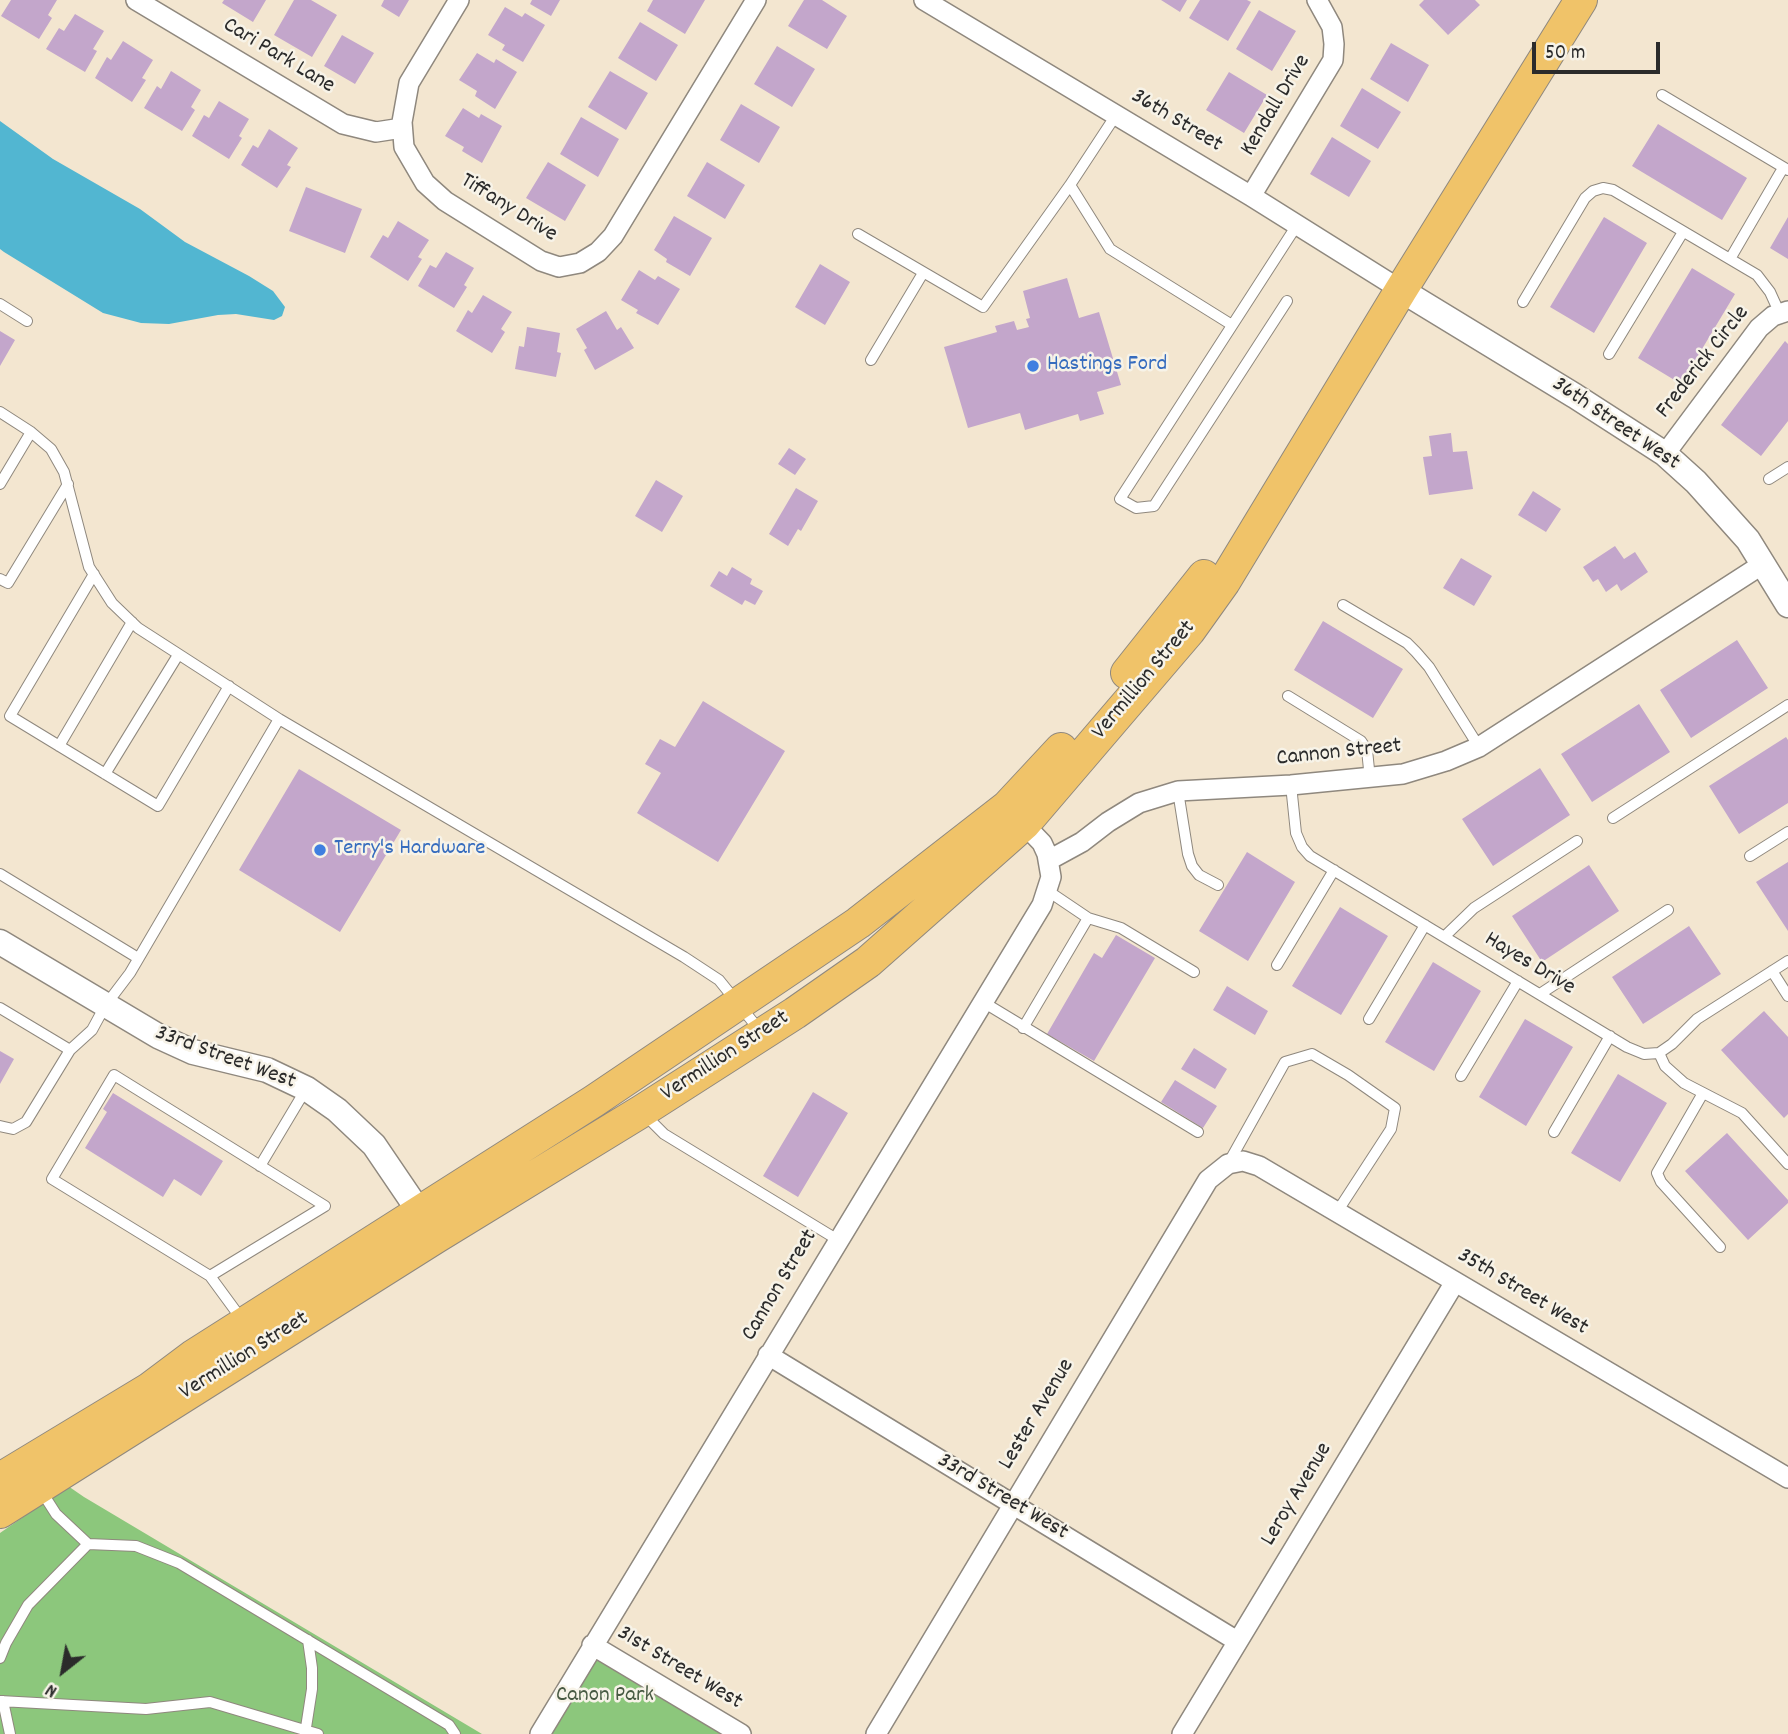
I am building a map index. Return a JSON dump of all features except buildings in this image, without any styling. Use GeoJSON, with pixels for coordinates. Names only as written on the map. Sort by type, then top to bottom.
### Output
{"type":"FeatureCollection","features":[{"type":"Feature","properties":{"kind":"highway","name":"Vermillion Street"},"geometry":{"type":"LineString","coordinates":[[21,1476],[436,1237],[642,1111],[795,1013],[868,962],[1015,815],[1308,443],[1581,0]]}},
{"type":"Feature","properties":{"kind":"highway","name":"Vermillion Street"},"geometry":{"type":"LineString","coordinates":[[0,1512],[21,1476],[193,1356],[594,1101],[1015,815]]}},
{"type":"Feature","properties":{"kind":"street","name":"Cari Park Lane"},"geometry":{"type":"LineString","coordinates":[[135,0],[342,124],[376,132],[402,128]]}},
{"type":"Feature","properties":{"kind":"street","name":"Tiffany Drive"},"geometry":{"type":"LineString","coordinates":[[459,0],[409,83],[402,128],[404,147],[425,183],[445,201],[541,261],[559,267],[580,263],[598,252],[613,236],[756,0]]}},
{"type":"Feature","properties":{"kind":"street","name":"36th Street"},"geometry":{"type":"LineString","coordinates":[[924,0],[1251,196],[1401,290]]}},
{"type":"Feature","properties":{"kind":"street","name":"Kendall Drive"},"geometry":{"type":"LineString","coordinates":[[1251,196],[1333,60],[1335,44],[1332,27],[1317,0]]}},
{"type":"Feature","properties":{"kind":"street","name":"36th Street West"},"geometry":{"type":"LineString","coordinates":[[1401,290],[1665,454],[1705,491],[1748,540],[1788,605]]}},
{"type":"Feature","properties":{"kind":"street","name":"Frederick Circle"},"geometry":{"type":"LineString","coordinates":[[1665,454],[1759,328],[1773,316],[1784,313]]}},
{"type":"Feature","properties":{"kind":"street","name":"Cannon Street"},"geometry":{"type":"LineString","coordinates":[[540,1734],[1042,905],[1051,877],[1049,860],[1082,842],[1139,803],[1178,791],[1370,779],[1403,774],[1479,747],[1763,564]]}},
{"type":"Feature","properties":{"kind":"street"},"geometry":{"type":"LineString","coordinates":[[1015,815],[1042,844],[1049,860]]}},
{"type":"Feature","properties":{"kind":"street","name":"33rd Street West"},"geometry":{"type":"LineString","coordinates":[[0,942],[158,1036],[193,1052],[267,1070],[307,1089],[337,1110],[374,1145],[436,1237]]}},
{"type":"Feature","properties":{"kind":"street","name":"35th Street West"},"geometry":{"type":"LineString","coordinates":[[1228,1164],[1243,1161],[1259,1166],[1788,1478]]}},
{"type":"Feature","properties":{"kind":"street","name":"Lester Avenue"},"geometry":{"type":"LineString","coordinates":[[876,1734],[1208,1180],[1228,1164]]}},
{"type":"Feature","properties":{"kind":"street","name":"Leroy Avenue"},"geometry":{"type":"LineString","coordinates":[[1182,1734],[1455,1282]]}},
{"type":"Feature","properties":{"kind":"street","name":"33rd Street West"},"geometry":{"type":"LineString","coordinates":[[768,1355],[1237,1641]]}},
{"type":"Feature","properties":{"kind":"street","name":"31st Street West"},"geometry":{"type":"LineString","coordinates":[[592,1646],[741,1734]]}},
{"type":"Feature","properties":{"kind":"lane"},"geometry":{"type":"LineString","coordinates":[[1662,95],[1786,169],[1730,259]]}},
{"type":"Feature","properties":{"kind":"lane"},"geometry":{"type":"LineString","coordinates":[[858,234],[983,307],[1116,115]]}},
{"type":"Feature","properties":{"kind":"lane"},"geometry":{"type":"LineString","coordinates":[[1070,185],[1110,249],[1232,325]]}},
{"type":"Feature","properties":{"kind":"lane"},"geometry":{"type":"LineString","coordinates":[[1523,302],[1585,198],[1593,191],[1604,188],[1613,190],[1757,275],[1784,313]]}},
{"type":"Feature","properties":{"kind":"lane"},"geometry":{"type":"LineString","coordinates":[[1287,301],[1154,506],[1136,508],[1120,499],[1297,225]]}},
{"type":"Feature","properties":{"kind":"lane"},"geometry":{"type":"LineString","coordinates":[[1609,354],[1683,232]]}},
{"type":"Feature","properties":{"kind":"lane"},"geometry":{"type":"LineString","coordinates":[[871,360],[923,273]]}},
{"type":"Feature","properties":{"kind":"lane"},"geometry":{"type":"LineString","coordinates":[[0,304],[27,321]]}},
{"type":"Feature","properties":{"kind":"lane"},"geometry":{"type":"LineString","coordinates":[[0,412],[51,449],[64,472],[86,557],[94,575],[112,603],[132,622],[178,655],[279,719],[684,957],[719,980],[762,1032]]}},
{"type":"Feature","properties":{"kind":"lane"},"geometry":{"type":"LineString","coordinates":[[0,484],[31,432]]}},
{"type":"Feature","properties":{"kind":"lane"},"geometry":{"type":"LineString","coordinates":[[1769,479],[1788,467]]}},
{"type":"Feature","properties":{"kind":"lane"},"geometry":{"type":"LineString","coordinates":[[0,579],[8,583],[68,484]]}},
{"type":"Feature","properties":{"kind":"lane"},"geometry":{"type":"LineString","coordinates":[[94,575],[9,716],[158,806],[229,686]]}},
{"type":"Feature","properties":{"kind":"lane"},"geometry":{"type":"LineString","coordinates":[[1343,605],[1407,643],[1416,652],[1429,667],[1479,747]]}},
{"type":"Feature","properties":{"kind":"lane"},"geometry":{"type":"LineString","coordinates":[[59,746],[132,622]]}},
{"type":"Feature","properties":{"kind":"lane"},"geometry":{"type":"LineString","coordinates":[[105,774],[178,655]]}},
{"type":"Feature","properties":{"kind":"lane"},"geometry":{"type":"LineString","coordinates":[[1288,696],[1361,741],[1367,750],[1370,779]]}},
{"type":"Feature","properties":{"kind":"lane"},"geometry":{"type":"LineString","coordinates":[[1613,818],[1788,705]]}},
{"type":"Feature","properties":{"kind":"lane"},"geometry":{"type":"LineString","coordinates":[[0,1126],[13,1129],[26,1122],[71,1049],[92,1030],[138,958],[279,719]]}},
{"type":"Feature","properties":{"kind":"lane","name":"Hayes Drive"},"geometry":{"type":"LineString","coordinates":[[1291,785],[1296,833],[1302,847],[1311,856],[1627,1047],[1644,1054],[1659,1053]]}},
{"type":"Feature","properties":{"kind":"lane"},"geometry":{"type":"LineString","coordinates":[[1178,791],[1192,866],[1199,875],[1218,885]]}},
{"type":"Feature","properties":{"kind":"lane"},"geometry":{"type":"LineString","coordinates":[[1750,856],[1788,832]]}},
{"type":"Feature","properties":{"kind":"lane"},"geometry":{"type":"LineString","coordinates":[[1445,936],[1474,908],[1577,841]]}},
{"type":"Feature","properties":{"kind":"lane"},"geometry":{"type":"LineString","coordinates":[[1277,965],[1334,870]]}},
{"type":"Feature","properties":{"kind":"lane"},"geometry":{"type":"LineString","coordinates":[[0,874],[138,958]]}},
{"type":"Feature","properties":{"kind":"lane"},"geometry":{"type":"LineString","coordinates":[[1048,891],[1088,918],[1121,928],[1194,972]]}},
{"type":"Feature","properties":{"kind":"lane"},"geometry":{"type":"LineString","coordinates":[[1540,994],[1668,910]]}},
{"type":"Feature","properties":{"kind":"lane"},"geometry":{"type":"LineString","coordinates":[[1023,1028],[1088,918]]}},
{"type":"Feature","properties":{"kind":"lane"},"geometry":{"type":"LineString","coordinates":[[1369,1019],[1425,925]]}},
{"type":"Feature","properties":{"kind":"lane"},"geometry":{"type":"LineString","coordinates":[[1788,961],[1697,1020],[1659,1053],[1665,1066],[1684,1083],[1742,1113],[1788,1164]]}},
{"type":"Feature","properties":{"kind":"lane"},"geometry":{"type":"LineString","coordinates":[[1772,971],[1788,996]]}},
{"type":"Feature","properties":{"kind":"lane"},"geometry":{"type":"LineString","coordinates":[[1461,1076],[1518,981]]}},
{"type":"Feature","properties":{"kind":"lane"},"geometry":{"type":"LineString","coordinates":[[983,1003],[1198,1132]]}},
{"type":"Feature","properties":{"kind":"lane"},"geometry":{"type":"LineString","coordinates":[[0,1008],[71,1049]]}},
{"type":"Feature","properties":{"kind":"lane"},"geometry":{"type":"LineString","coordinates":[[1554,1132],[1611,1036]]}},
{"type":"Feature","properties":{"kind":"lane"},"geometry":{"type":"LineString","coordinates":[[1228,1164],[1285,1062],[1312,1055],[1348,1075],[1395,1108],[1391,1129],[1337,1212]]}},
{"type":"Feature","properties":{"kind":"lane"},"geometry":{"type":"LineString","coordinates":[[210,1276],[324,1206],[114,1075],[52,1180],[210,1276],[244,1323]]}},
{"type":"Feature","properties":{"kind":"lane"},"geometry":{"type":"LineString","coordinates":[[260,1166],[307,1089]]}},
{"type":"Feature","properties":{"kind":"lane"},"geometry":{"type":"LineString","coordinates":[[1703,1093],[1657,1172],[1661,1182],[1720,1247]]}},
{"type":"Feature","properties":{"kind":"lane"},"geometry":{"type":"LineString","coordinates":[[642,1111],[664,1134],[838,1240]]}},
{"type":"Feature","properties":{"kind":"lane"},"geometry":{"type":"LineString","coordinates":[[21,1476],[88,1544],[136,1546],[179,1563],[449,1725],[456,1734]]}},
{"type":"Feature","properties":{"kind":"lane"},"geometry":{"type":"LineString","coordinates":[[0,1658],[28,1605],[88,1544]]}},
{"type":"Feature","properties":{"kind":"lane"},"geometry":{"type":"LineString","coordinates":[[305,1732],[312,1689],[308,1640]]}},
{"type":"Feature","properties":{"kind":"lane"},"geometry":{"type":"LineString","coordinates":[[10,1734],[1,1701],[146,1709],[210,1702],[318,1734]]}},
{"type":"Feature","properties":{"kind":"green space"},"geometry":{"type":"Polygon","coordinates":[[[68,1486],[482,1734],[0,1734],[0,1533],[68,1486]]]}},
{"type":"Feature","properties":{"kind":"green space","name":"Canon Park"},"geometry":{"type":"Polygon","coordinates":[[[592,1645],[741,1734],[540,1734],[592,1645]]]}},
{"type":"Feature","properties":{"kind":"water"},"geometry":{"type":"Polygon","coordinates":[[[0,121],[53,159],[140,209],[185,242],[273,291],[285,307],[282,316],[274,320],[236,314],[169,324],[141,323],[103,313],[4,252],[0,249],[0,121]]]}},
{"type":"Feature","properties":{"kind":"place","name":"Hastings Ford"},"geometry":{"type":"Point","coordinates":[1033,366]}},
{"type":"Feature","properties":{"kind":"place","name":"Terry's Hardware"},"geometry":{"type":"Point","coordinates":[320,850]}}]}
